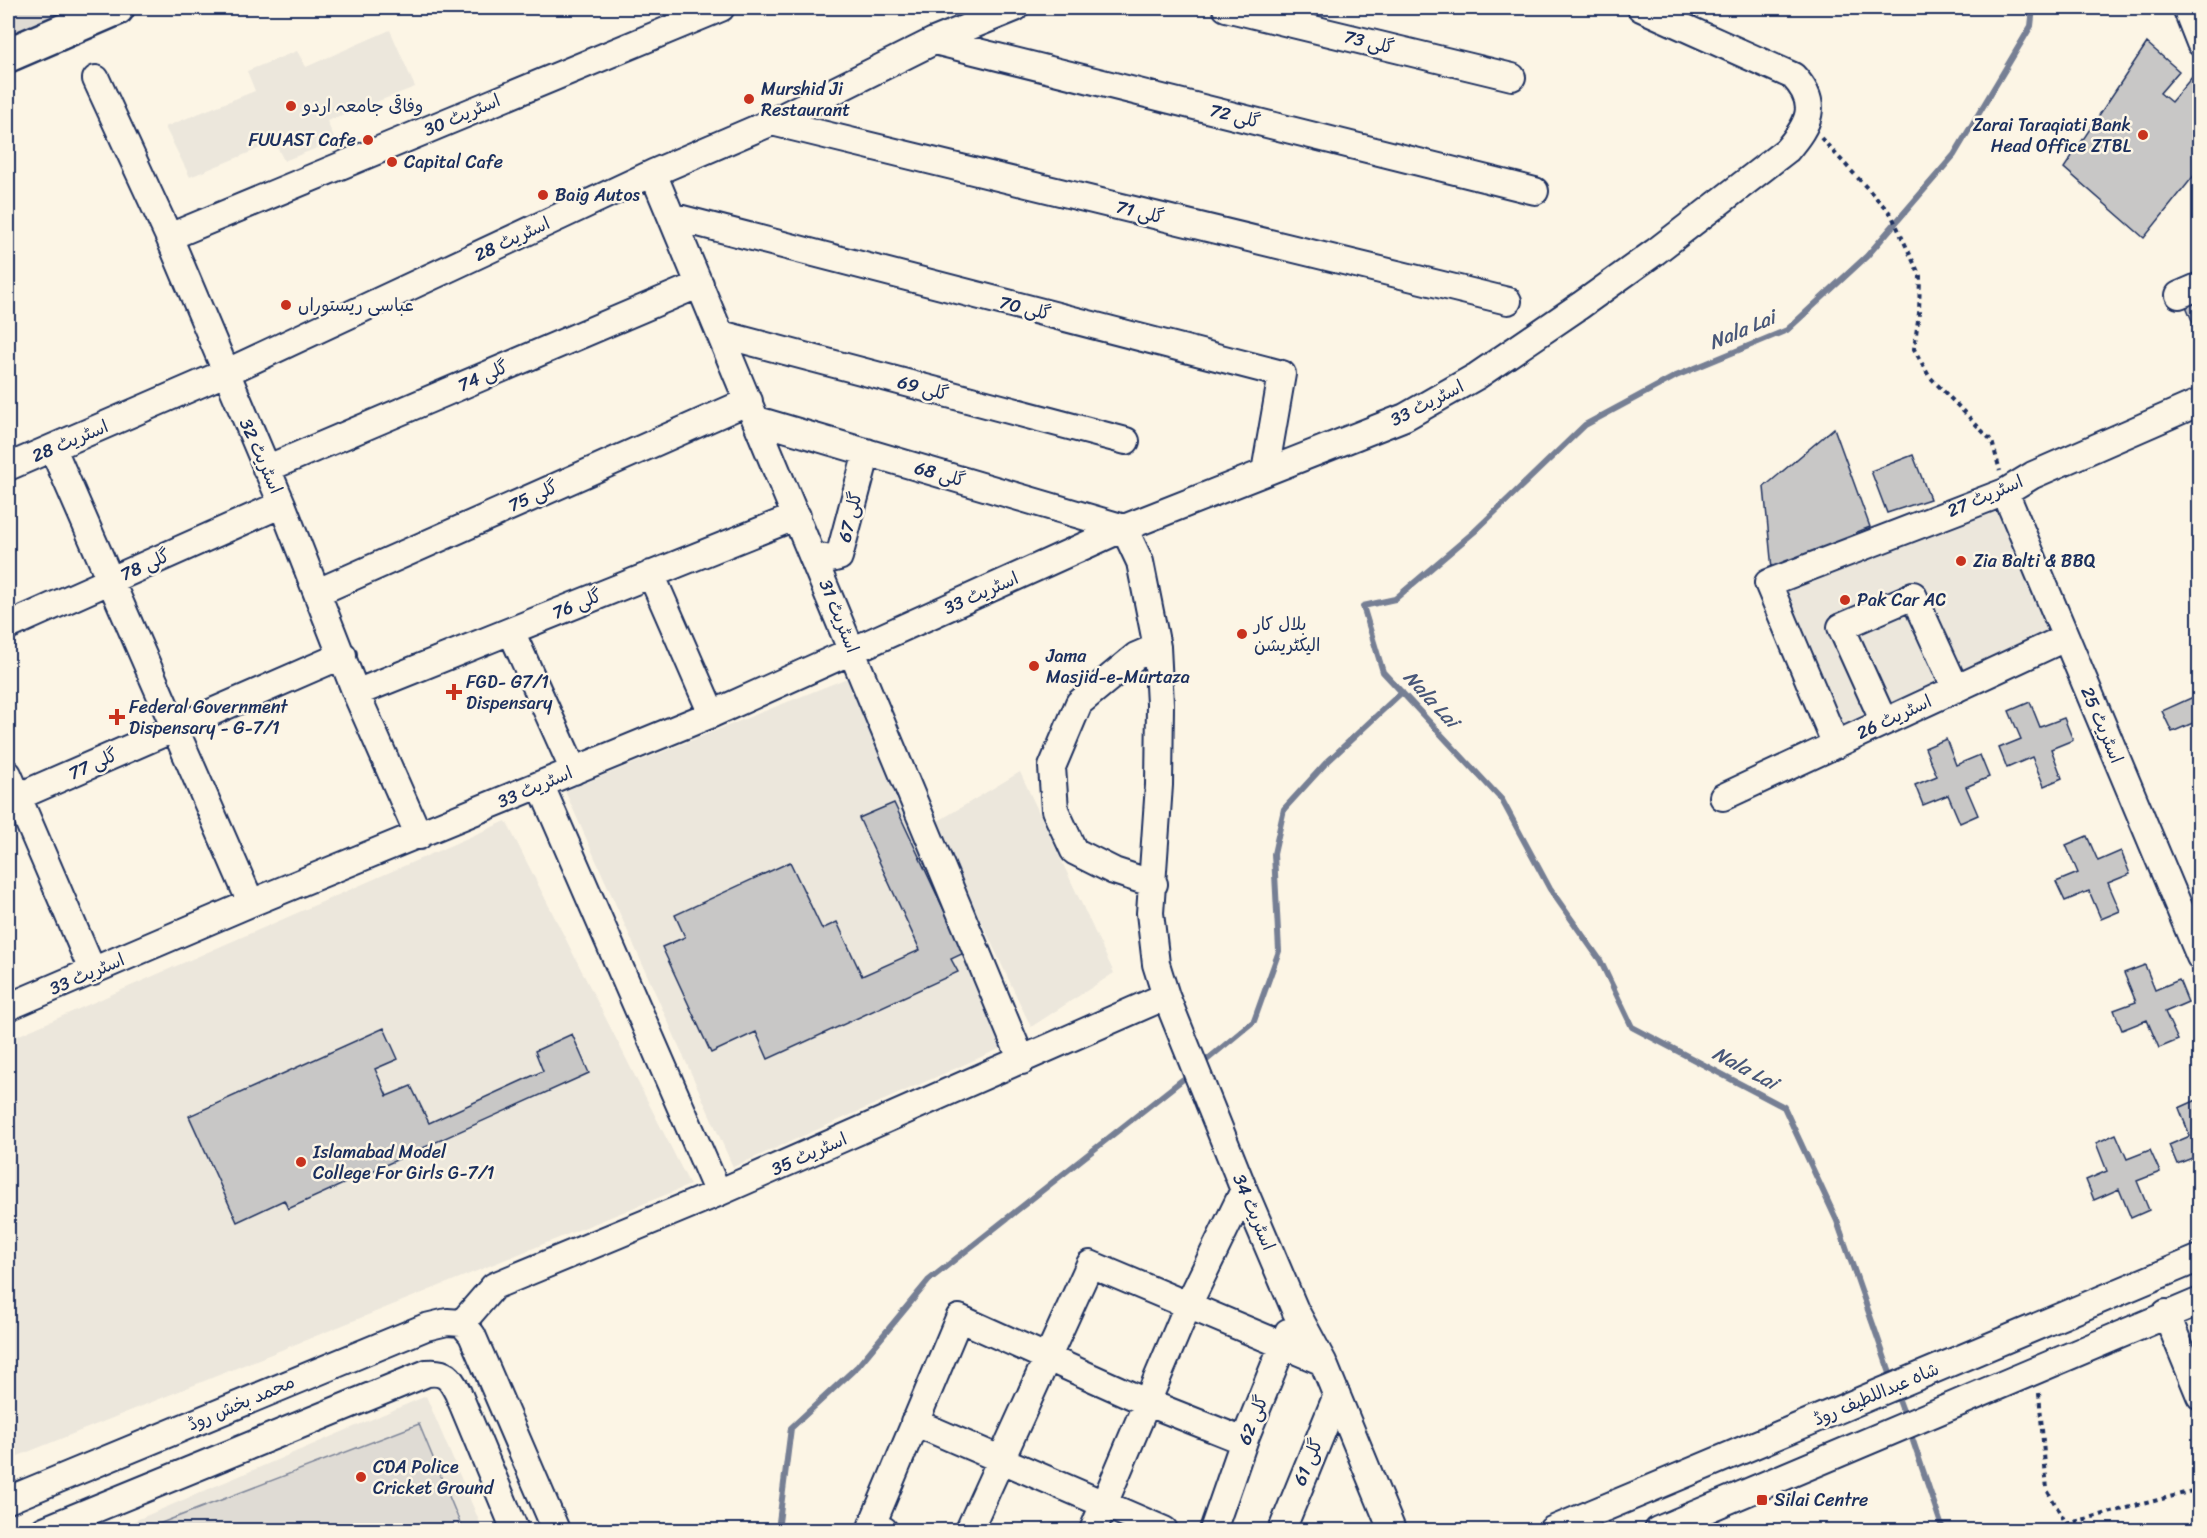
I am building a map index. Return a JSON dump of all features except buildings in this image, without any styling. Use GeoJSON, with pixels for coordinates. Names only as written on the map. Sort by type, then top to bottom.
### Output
{"type":"FeatureCollection","features":[{"type":"Feature","properties":{"kind":"main road"},"geometry":{"type":"LineString","coordinates":[[8,55],[117,8]]}},
{"type":"Feature","properties":{"kind":"street","name":"اسٹریٹ 30"},"geometry":{"type":"LineString","coordinates":[[169,237],[722,8]]}},
{"type":"Feature","properties":{"kind":"street","name":"اسٹریٹ 28"},"geometry":{"type":"LineString","coordinates":[[8,467],[225,373],[653,173],[772,122],[934,41],[1015,8]]}},
{"type":"Feature","properties":{"kind":"street","name":"گلی 73"},"geometry":{"type":"LineString","coordinates":[[1226,8],[1512,77]]}},
{"type":"Feature","properties":{"kind":"street"},"geometry":{"type":"LineString","coordinates":[[1641,8],[1793,76],[1805,88],[1809,99],[1808,118]]}},
{"type":"Feature","properties":{"kind":"street"},"geometry":{"type":"LineString","coordinates":[[2187,10],[2199,43]]}},
{"type":"Feature","properties":{"kind":"street","name":"گلی 72"},"geometry":{"type":"LineString","coordinates":[[934,41],[1535,191]]}},
{"type":"Feature","properties":{"kind":"street","name":"اسٹریٹ 32"},"geometry":{"type":"LineString","coordinates":[[96,79],[169,237],[282,504],[357,693],[418,836]]}},
{"type":"Feature","properties":{"kind":"street","name":"اسٹریٹ 33"},"geometry":{"type":"LineString","coordinates":[[8,1007],[251,903],[712,714],[1124,528],[1405,417],[1477,376],[1655,252],[1787,150],[1802,132],[1808,118]]}},
{"type":"Feature","properties":{"kind":"street","name":"گلی 71"},"geometry":{"type":"LineString","coordinates":[[772,122],[1509,302]]}},
{"type":"Feature","properties":{"kind":"street","name":"اسٹریٹ 31"},"geometry":{"type":"LineString","coordinates":[[653,173],[1022,1061]]}},
{"type":"Feature","properties":{"kind":"street","name":"گلی 70"},"geometry":{"type":"LineString","coordinates":[[671,216],[1282,374],[1265,472]]}},
{"type":"Feature","properties":{"kind":"street","name":"گلی 74"},"geometry":{"type":"LineString","coordinates":[[266,469],[700,284]]}},
{"type":"Feature","properties":{"kind":"street","name":"گلی 69"},"geometry":{"type":"LineString","coordinates":[[721,334],[1126,441]]}},
{"type":"Feature","properties":{"kind":"street","name":"اسٹریٹ 27"},"geometry":{"type":"LineString","coordinates":[[1836,745],[1768,583],[2006,492],[2033,475],[2199,402]]}},
{"type":"Feature","properties":{"kind":"street","name":"گلی 68"},"geometry":{"type":"LineString","coordinates":[[753,410],[867,452],[1124,528]]}},
{"type":"Feature","properties":{"kind":"street","name":"گلی 75"},"geometry":{"type":"LineString","coordinates":[[318,592],[753,410]]}},
{"type":"Feature","properties":{"kind":"street"},"geometry":{"type":"LineString","coordinates":[[53,449],[251,903]]}},
{"type":"Feature","properties":{"kind":"street","name":"گلی 67"},"geometry":{"type":"LineString","coordinates":[[814,556],[839,557],[867,452]]}},
{"type":"Feature","properties":{"kind":"street","name":"اسٹریٹ 25"},"geometry":{"type":"LineString","coordinates":[[2006,492],[2199,957]]}},
{"type":"Feature","properties":{"kind":"street","name":"گلی 78"},"geometry":{"type":"LineString","coordinates":[[8,626],[282,504]]}},
{"type":"Feature","properties":{"kind":"street","name":"گلی 76"},"geometry":{"type":"LineString","coordinates":[[357,693],[797,516]]}},
{"type":"Feature","properties":{"kind":"street","name":"اسٹریٹ 34"},"geometry":{"type":"LineString","coordinates":[[1124,528],[1140,562],[1157,646],[1160,704],[1154,884],[1150,913],[1156,964],[1166,996],[1244,1190],[1295,1310],[1323,1362],[1392,1530]]}},
{"type":"Feature","properties":{"kind":"street"},"geometry":{"type":"LineString","coordinates":[[651,574],[712,714]]}},
{"type":"Feature","properties":{"kind":"street"},"geometry":{"type":"LineString","coordinates":[[1884,722],[1841,627],[1913,595],[1956,689]]}},
{"type":"Feature","properties":{"kind":"street"},"geometry":{"type":"LineString","coordinates":[[511,631],[574,771]]}},
{"type":"Feature","properties":{"kind":"street","name":"اسٹریٹ 26"},"geometry":{"type":"LineString","coordinates":[[1723,797],[2065,638]]}},
{"type":"Feature","properties":{"kind":"street"},"geometry":{"type":"LineString","coordinates":[[1154,884],[1114,871],[1074,850],[1055,810],[1052,767],[1079,703],[1136,656],[1157,646]]}},
{"type":"Feature","properties":{"kind":"street","name":"گلی 77"},"geometry":{"type":"LineString","coordinates":[[11,790],[175,728],[343,655]]}},
{"type":"Feature","properties":{"kind":"street"},"geometry":{"type":"LineString","coordinates":[[541,786],[718,1194]]}},
{"type":"Feature","properties":{"kind":"street"},"geometry":{"type":"LineString","coordinates":[[11,790],[93,972]]}},
{"type":"Feature","properties":{"kind":"street","name":"اسٹریٹ 35"},"geometry":{"type":"LineString","coordinates":[[467,1329],[494,1286],[718,1194],[1166,996]]}},
{"type":"Feature","properties":{"kind":"street"},"geometry":{"type":"LineString","coordinates":[[1093,1530],[1189,1303],[1244,1190]]}},
{"type":"Feature","properties":{"kind":"street","name":"شاہ عبداللطیف روڈ"},"geometry":{"type":"LineString","coordinates":[[1552,1530],[2199,1258]]}},
{"type":"Feature","properties":{"kind":"street"},"geometry":{"type":"LineString","coordinates":[[969,1530],[1090,1264],[1189,1303],[1323,1362]]}},
{"type":"Feature","properties":{"kind":"street"},"geometry":{"type":"LineString","coordinates":[[1658,1530],[2199,1300]]}},
{"type":"Feature","properties":{"kind":"street","name":"گلی 62"},"geometry":{"type":"LineString","coordinates":[[1213,1530],[1244,1441],[1284,1346],[1295,1310]]}},
{"type":"Feature","properties":{"kind":"street"},"geometry":{"type":"LineString","coordinates":[[2166,1313],[2199,1396]]}},
{"type":"Feature","properties":{"kind":"street"},"geometry":{"type":"LineString","coordinates":[[884,1530],[872,1525],[959,1318],[1146,1402],[1244,1441]]}},
{"type":"Feature","properties":{"kind":"street","name":"محمد بخش روڈ"},"geometry":{"type":"LineString","coordinates":[[8,1500],[426,1327],[447,1322],[467,1329]]}},
{"type":"Feature","properties":{"kind":"street"},"geometry":{"type":"LineString","coordinates":[[467,1329],[556,1530]]}},
{"type":"Feature","properties":{"kind":"street"},"geometry":{"type":"LineString","coordinates":[[44,1530],[427,1373],[440,1372],[450,1376],[515,1530]]}},
{"type":"Feature","properties":{"kind":"street","name":"گلی 61"},"geometry":{"type":"LineString","coordinates":[[1282,1530],[1337,1395]]}},
{"type":"Feature","properties":{"kind":"street"},"geometry":{"type":"LineString","coordinates":[[914,1422],[1164,1530]]}},
{"type":"Feature","properties":{"kind":"path"},"geometry":{"type":"LineString","coordinates":[[1808,118],[1821,137],[1891,214],[1920,276],[1919,313],[1914,349],[1929,376],[1992,441],[2006,492]]}},
{"type":"Feature","properties":{"kind":"path"},"geometry":{"type":"LineString","coordinates":[[2037,1368],[2047,1490],[2070,1530]]}},
{"type":"Feature","properties":{"kind":"path"},"geometry":{"type":"LineString","coordinates":[[2066,1524],[2199,1489]]}},
{"type":"Feature","properties":{"kind":"shaded area"},"geometry":{"type":"Polygon","coordinates":[[[8,8],[92,8],[8,44],[8,8]]]}},
{"type":"Feature","properties":{"kind":"shaded area","name":"وفاقی جامعہ اردو"},"geometry":{"type":"Polygon","coordinates":[[[390,30],[415,87],[327,121],[335,141],[284,161],[275,142],[190,177],[165,127],[255,91],[247,71],[297,51],[306,67],[390,30]]]}},
{"type":"Feature","properties":{"kind":"shaded area"},"geometry":{"type":"Polygon","coordinates":[[[2002,506],[2053,632],[1840,733],[1782,592],[2002,506]]]}},
{"type":"Feature","properties":{"kind":"shaded area"},"geometry":{"type":"Polygon","coordinates":[[[850,677],[1015,1042],[733,1167],[565,791],[850,677]]]}},
{"type":"Feature","properties":{"kind":"shaded area"},"geometry":{"type":"Polygon","coordinates":[[[1020,772],[1114,973],[1031,1027],[935,823],[1020,772]]]}},
{"type":"Feature","properties":{"kind":"shaded area"},"geometry":{"type":"Polygon","coordinates":[[[506,821],[690,1185],[8,1460],[8,1040],[506,821]]]}},
{"type":"Feature","properties":{"kind":"shaded area","name":"CDA Police Cricket Ground"},"geometry":{"type":"Polygon","coordinates":[[[426,1396],[483,1530],[113,1530],[426,1396]]]}},
{"type":"Feature","properties":{"kind":"shaded area","name":"CDA Police Cricket Ground"},"geometry":{"type":"Polygon","coordinates":[[[419,1424],[463,1530],[143,1530],[419,1424]]]}},
{"type":"Feature","properties":{"kind":"waterway","name":"Nala Lai"},"geometry":{"type":"LineString","coordinates":[[1892,1379],[1837,1221],[1784,1107],[1632,1027],[1600,960],[1550,889],[1502,800],[1383,672],[1363,606],[1395,599],[1474,532],[1585,425],[1676,376],[1787,330],[1867,256],[1954,155],[2031,26],[2033,8]]}},
{"type":"Feature","properties":{"kind":"waterway"},"geometry":{"type":"LineString","coordinates":[[1208,1059],[1254,1021],[1279,951],[1274,854],[1284,809],[1325,764],[1402,692]]}},
{"type":"Feature","properties":{"kind":"waterway"},"geometry":{"type":"LineString","coordinates":[[778,1530],[791,1428],[858,1366],[929,1280],[1182,1080]]}},
{"type":"Feature","properties":{"kind":"waterway","name":"Nala Lai"},"geometry":{"type":"LineString","coordinates":[[1896,1392],[1906,1419]]}},
{"type":"Feature","properties":{"kind":"waterway","name":"Nala Lai"},"geometry":{"type":"LineString","coordinates":[[1909,1429],[1943,1530]]}},
{"type":"Feature","properties":{"kind":"place","name":"Murshid Ji Restaurant"},"geometry":{"type":"Point","coordinates":[749,99]}},
{"type":"Feature","properties":{"kind":"place","name":"وفاقی جامعہ اردو"},"geometry":{"type":"Point","coordinates":[291,106]}},
{"type":"Feature","properties":{"kind":"place","name":"Zarai Taraqiati Bank Head Office ZTBL"},"geometry":{"type":"Point","coordinates":[2143,135]}},
{"type":"Feature","properties":{"kind":"place","name":"FUUAST Cafe"},"geometry":{"type":"Point","coordinates":[368,140]}},
{"type":"Feature","properties":{"kind":"place","name":"Capital Cafe"},"geometry":{"type":"Point","coordinates":[392,162]}},
{"type":"Feature","properties":{"kind":"place","name":"Baig Autos"},"geometry":{"type":"Point","coordinates":[543,195]}},
{"type":"Feature","properties":{"kind":"place","name":"عباسی ریستوراں"},"geometry":{"type":"Point","coordinates":[286,305]}},
{"type":"Feature","properties":{"kind":"place","name":"Zia Balti & BBQ"},"geometry":{"type":"Point","coordinates":[1961,561]}},
{"type":"Feature","properties":{"kind":"place","name":"Pak Car AC"},"geometry":{"type":"Point","coordinates":[1845,600]}},
{"type":"Feature","properties":{"kind":"place","name":"بلال کار الیکٹریشن"},"geometry":{"type":"Point","coordinates":[1242,634]}},
{"type":"Feature","properties":{"kind":"place","name":"Jama Masjid-e-Murtaza"},"geometry":{"type":"Point","coordinates":[1034,666]}},
{"type":"Feature","properties":{"kind":"place","name":"FGD- G7/1 Dispensary"},"geometry":{"type":"Point","coordinates":[454,692]}},
{"type":"Feature","properties":{"kind":"place","name":"Federal Government Dispensary - G-7/1"},"geometry":{"type":"Point","coordinates":[117,717]}},
{"type":"Feature","properties":{"kind":"place","name":"Islamabad Model College For Girls G-7/1"},"geometry":{"type":"Point","coordinates":[301,1162]}},
{"type":"Feature","properties":{"kind":"place","name":"CDA Police Cricket Ground"},"geometry":{"type":"Point","coordinates":[361,1477]}},
{"type":"Feature","properties":{"kind":"place","name":"Silai Centre"},"geometry":{"type":"Point","coordinates":[1762,1500]}}]}
